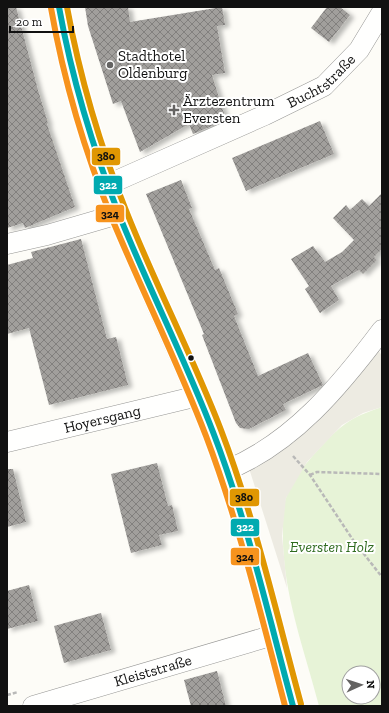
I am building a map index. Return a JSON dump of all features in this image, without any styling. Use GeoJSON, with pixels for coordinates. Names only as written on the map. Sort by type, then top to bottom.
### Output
{"type":"FeatureCollection","features":[{"type":"Feature","properties":{"kind":"street"},"geometry":{"type":"LineString","coordinates":[[59,7],[70,66],[107,185],[198,396],[227,470],[293,706]]}},
{"type":"Feature","properties":{"kind":"street","name":"Buchtstraße"},"geometry":{"type":"LineString","coordinates":[[107,185],[265,115],[324,86],[359,50],[382,12]]}},
{"type":"Feature","properties":{"kind":"street"},"geometry":{"type":"LineString","coordinates":[[7,244],[47,235],[119,214]]}},
{"type":"Feature","properties":{"kind":"street"},"geometry":{"type":"LineString","coordinates":[[227,470],[248,462],[279,441],[312,412],[334,390],[377,336]]}},
{"type":"Feature","properties":{"kind":"street","name":"Hoyersgang"},"geometry":{"type":"LineString","coordinates":[[7,442],[198,396]]}},
{"type":"Feature","properties":{"kind":"street","name":"Kleiststraße"},"geometry":{"type":"LineString","coordinates":[[33,706],[274,635]]}},
{"type":"Feature","properties":{"kind":"path"},"geometry":{"type":"LineString","coordinates":[[279,441],[310,474],[349,534],[382,577]]}},
{"type":"Feature","properties":{"kind":"path"},"geometry":{"type":"LineString","coordinates":[[310,474],[317,472],[382,474]]}},
{"type":"Feature","properties":{"kind":"green space","name":"Eversten Holz"},"geometry":{"type":"Polygon","coordinates":[[[382,407],[382,706],[319,706],[290,596],[283,551],[284,505],[295,479],[318,450],[346,423],[361,415],[382,407]]]}},
{"type":"Feature","properties":{"kind":"shaded area"},"geometry":{"type":"Polygon","coordinates":[[[373,342],[382,356],[382,407],[363,413],[342,425],[307,462],[286,498],[282,536],[287,588],[247,462],[373,342]]]}},
{"type":"Feature","properties":{"kind":"building"},"geometry":{"type":"Polygon","coordinates":[[[7,7],[16,7],[48,123],[47,124],[75,207],[25,228],[23,223],[7,228],[7,7]]]}},
{"type":"Feature","properties":{"kind":"building"},"geometry":{"type":"Polygon","coordinates":[[[85,7],[128,7],[130,22],[222,7],[225,25],[217,26],[225,73],[212,75],[226,120],[193,134],[189,124],[140,152],[121,101],[113,104],[88,26],[85,7]]]}},
{"type":"Feature","properties":{"kind":"building"},"geometry":{"type":"Polygon","coordinates":[[[327,7],[340,7],[350,15],[329,42],[311,28],[327,7]]]}},
{"type":"Feature","properties":{"kind":"building"},"geometry":{"type":"Polygon","coordinates":[[[320,121],[334,154],[246,191],[232,158],[320,121]]]}},
{"type":"Feature","properties":{"kind":"building"},"geometry":{"type":"Polygon","coordinates":[[[181,180],[192,208],[189,209],[215,270],[219,268],[238,314],[234,316],[258,376],[308,353],[323,385],[283,404],[286,410],[249,429],[240,428],[236,423],[202,335],[204,334],[146,194],[181,180]]]}},
{"type":"Feature","properties":{"kind":"building"},"geometry":{"type":"Polygon","coordinates":[[[382,193],[382,249],[374,257],[377,260],[363,274],[359,270],[331,286],[339,300],[320,313],[305,289],[309,286],[291,259],[313,246],[325,262],[342,252],[354,240],[333,218],[346,205],[350,210],[362,199],[369,206],[382,193]]]}},
{"type":"Feature","properties":{"kind":"building"},"geometry":{"type":"Polygon","coordinates":[[[81,239],[107,339],[116,337],[128,385],[49,405],[29,328],[7,334],[7,265],[33,258],[31,252],[81,239]]]}},
{"type":"Feature","properties":{"kind":"building"},"geometry":{"type":"Polygon","coordinates":[[[157,463],[168,506],[172,505],[178,531],[159,535],[162,545],[131,553],[111,474],[157,463]]]}},
{"type":"Feature","properties":{"kind":"building"},"geometry":{"type":"Polygon","coordinates":[[[7,469],[13,469],[26,522],[7,527],[7,469]]]}},
{"type":"Feature","properties":{"kind":"building"},"geometry":{"type":"Polygon","coordinates":[[[29,585],[38,621],[7,629],[7,591],[29,585]]]}},
{"type":"Feature","properties":{"kind":"building"},"geometry":{"type":"Polygon","coordinates":[[[101,613],[111,650],[64,663],[54,626],[101,613]]]}},
{"type":"Feature","properties":{"kind":"building"},"geometry":{"type":"Polygon","coordinates":[[[217,671],[226,706],[191,706],[184,680],[217,671]]]}},
{"type":"Feature","properties":{"kind":"transit line","name":"322"},"geometry":{"type":"LineString","coordinates":[[59,7],[70,61],[84,114],[110,191],[131,244],[202,405],[225,465],[247,533],[293,706]]}},
{"type":"Feature","properties":{"kind":"transit line","name":"380"},"geometry":{"type":"LineString","coordinates":[[67,7],[78,60],[92,112],[117,188],[138,240],[199,376],[233,464],[255,532],[301,704]]}},
{"type":"Feature","properties":{"kind":"transit line","name":"324"},"geometry":{"type":"LineString","coordinates":[[51,8],[62,63],[76,117],[93,169],[113,221],[195,409],[218,469],[249,570],[285,706]]}},
{"type":"Feature","properties":{"kind":"place","name":"Stadthotel Oldenburg"},"geometry":{"type":"Point","coordinates":[110,65]}},
{"type":"Feature","properties":{"kind":"place","name":"Ärztezentrum Eversten"},"geometry":{"type":"Point","coordinates":[174,110]}}]}
